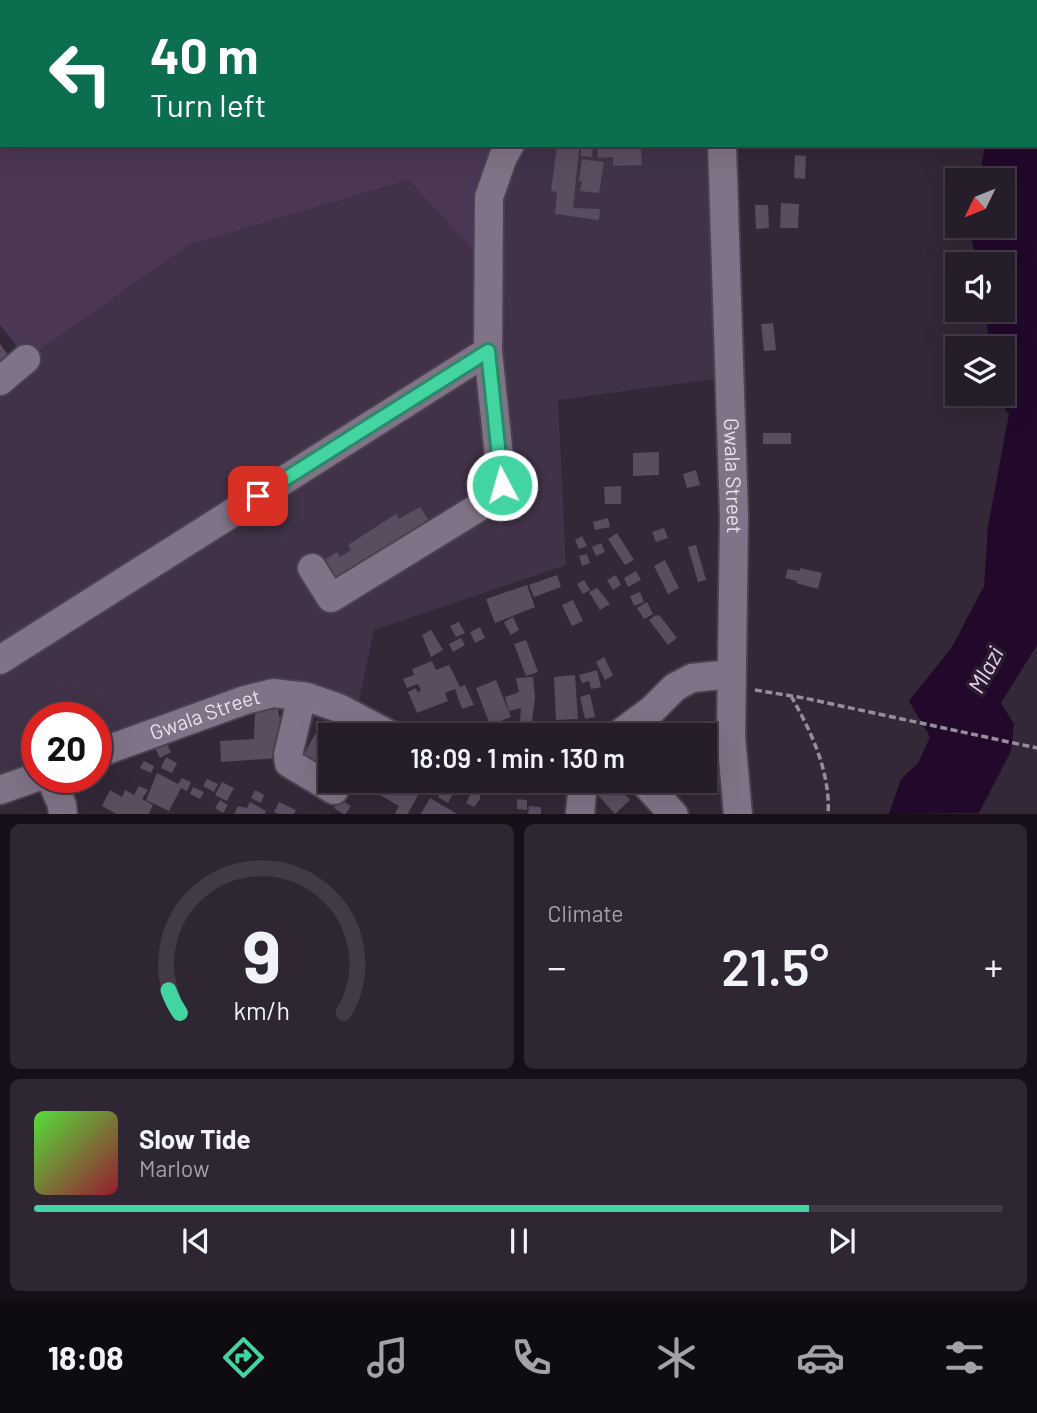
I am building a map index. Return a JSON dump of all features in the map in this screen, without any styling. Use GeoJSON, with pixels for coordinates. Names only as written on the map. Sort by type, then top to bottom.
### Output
{"type":"FeatureCollection","features":[{"type":"Feature","properties":{"kind":"street"},"geometry":{"type":"LineString","coordinates":[[312,568],[331,598],[395,561],[496,496],[502,485],[488,351],[489,197],[509,147]]}},
{"type":"Feature","properties":{"kind":"street","name":"Gwala Street"},"geometry":{"type":"LineString","coordinates":[[722,147],[734,517],[731,737],[738,814]]}},
{"type":"Feature","properties":{"kind":"street"},"geometry":{"type":"LineString","coordinates":[[0,660],[488,351]]}},
{"type":"Feature","properties":{"kind":"street"},"geometry":{"type":"LineString","coordinates":[[0,381],[26,359]]}},
{"type":"Feature","properties":{"kind":"street"},"geometry":{"type":"LineString","coordinates":[[634,723],[675,687],[692,678],[731,674]]}},
{"type":"Feature","properties":{"kind":"street","name":"Gwala Street"},"geometry":{"type":"LineString","coordinates":[[112,748],[245,700],[273,694],[302,696],[339,708],[367,723]]}},
{"type":"Feature","properties":{"kind":"street"},"geometry":{"type":"LineString","coordinates":[[302,696],[288,755],[289,763],[318,780]]}},
{"type":"Feature","properties":{"kind":"street"},"geometry":{"type":"LineString","coordinates":[[0,790],[21,783]]}},
{"type":"Feature","properties":{"kind":"street"},"geometry":{"type":"LineString","coordinates":[[57,793],[63,814]]}},
{"type":"Feature","properties":{"kind":"street"},"geometry":{"type":"LineString","coordinates":[[580,814],[582,793]]}},
{"type":"Feature","properties":{"kind":"street"},"geometry":{"type":"LineString","coordinates":[[654,793],[674,814]]}},
{"type":"Feature","properties":{"kind":"path"},"geometry":{"type":"LineString","coordinates":[[755,690],[1037,748]]}},
{"type":"Feature","properties":{"kind":"path"},"geometry":{"type":"LineString","coordinates":[[791,696],[821,762],[828,790],[828,814]]}},
{"type":"Feature","properties":{"kind":"shaded area"},"geometry":{"type":"Polygon","coordinates":[[[0,147],[508,147],[480,258],[409,180],[189,245],[27,359],[0,325],[0,147]]]}},
{"type":"Feature","properties":{"kind":"shaded area"},"geometry":{"type":"Polygon","coordinates":[[[508,147],[722,147],[729,377],[558,400],[566,565],[374,630],[356,716],[307,695],[112,750],[112,702],[21,702],[21,783],[0,790],[0,382],[27,359],[189,245],[410,180],[480,258],[508,147]]]}},
{"type":"Feature","properties":{"kind":"water","name":"Mlazi"},"geometry":{"type":"Polygon","coordinates":[[[985,147],[1037,147],[1037,645],[1001,703],[1014,724],[1011,751],[979,813],[889,814],[901,779],[918,763],[930,737],[909,701],[952,647],[984,586],[988,526],[1009,414],[1002,406],[1015,406],[1015,336],[988,336],[987,322],[1015,322],[1015,252],[975,252],[971,238],[1015,238],[1015,168],[981,168],[985,147]]]}},
{"type":"Feature","properties":{"kind":"building"},"geometry":{"type":"Polygon","coordinates":[[[557,147],[579,149],[573,208],[600,209],[599,220],[555,214],[557,192],[551,191],[557,147]]]}},
{"type":"Feature","properties":{"kind":"building"},"geometry":{"type":"Polygon","coordinates":[[[581,147],[593,147],[592,157],[581,156],[581,147]]]}},
{"type":"Feature","properties":{"kind":"building"},"geometry":{"type":"Polygon","coordinates":[[[597,147],[641,147],[642,165],[613,166],[613,157],[598,158],[597,147]]]}},
{"type":"Feature","properties":{"kind":"building"},"geometry":{"type":"Polygon","coordinates":[[[795,155],[806,156],[805,179],[794,178],[795,155]]]}},
{"type":"Feature","properties":{"kind":"building"},"geometry":{"type":"Polygon","coordinates":[[[582,159],[604,162],[599,193],[580,191],[582,159]]]}},
{"type":"Feature","properties":{"kind":"building"},"geometry":{"type":"Polygon","coordinates":[[[781,203],[799,204],[798,228],[780,228],[781,203]]]}},
{"type":"Feature","properties":{"kind":"building"},"geometry":{"type":"Polygon","coordinates":[[[755,205],[768,205],[769,228],[756,229],[755,205]]]}},
{"type":"Feature","properties":{"kind":"building"},"geometry":{"type":"Polygon","coordinates":[[[773,323],[776,350],[764,351],[761,324],[773,323]]]}},
{"type":"Feature","properties":{"kind":"building"},"geometry":{"type":"Polygon","coordinates":[[[0,344],[9,356],[0,363],[0,344]]]}},
{"type":"Feature","properties":{"kind":"building"},"geometry":{"type":"Polygon","coordinates":[[[763,433],[791,433],[791,444],[763,444],[763,433]]]}},
{"type":"Feature","properties":{"kind":"building"},"geometry":{"type":"Polygon","coordinates":[[[659,452],[659,475],[633,476],[633,453],[659,452]]]}},
{"type":"Feature","properties":{"kind":"building"},"geometry":{"type":"Polygon","coordinates":[[[696,470],[700,485],[687,488],[683,474],[696,470]]]}},
{"type":"Feature","properties":{"kind":"building"},"geometry":{"type":"Polygon","coordinates":[[[621,486],[621,504],[605,504],[604,487],[621,486]]]}},
{"type":"Feature","properties":{"kind":"building"},"geometry":{"type":"Polygon","coordinates":[[[420,507],[431,524],[334,586],[320,563],[337,552],[340,557],[351,550],[348,545],[396,514],[399,519],[420,507]]]}},
{"type":"Feature","properties":{"kind":"building"},"geometry":{"type":"Polygon","coordinates":[[[608,518],[610,527],[595,530],[593,522],[608,518]]]}},
{"type":"Feature","properties":{"kind":"building"},"geometry":{"type":"Polygon","coordinates":[[[664,528],[668,538],[656,542],[652,532],[664,528]]]}},
{"type":"Feature","properties":{"kind":"building"},"geometry":{"type":"Polygon","coordinates":[[[617,533],[634,560],[625,565],[608,539],[617,533]]]}},
{"type":"Feature","properties":{"kind":"building"},"geometry":{"type":"Polygon","coordinates":[[[582,536],[587,546],[579,549],[575,540],[582,536]]]}},
{"type":"Feature","properties":{"kind":"building"},"geometry":{"type":"Polygon","coordinates":[[[601,543],[605,552],[596,556],[592,547],[601,543]]]}},
{"type":"Feature","properties":{"kind":"building"},"geometry":{"type":"Polygon","coordinates":[[[696,545],[706,580],[698,582],[688,547],[696,545]]]}},
{"type":"Feature","properties":{"kind":"building"},"geometry":{"type":"Polygon","coordinates":[[[587,554],[590,563],[582,566],[579,556],[587,554]]]}},
{"type":"Feature","properties":{"kind":"building"},"geometry":{"type":"Polygon","coordinates":[[[665,560],[679,588],[668,594],[654,566],[665,560]]]}},
{"type":"Feature","properties":{"kind":"building"},"geometry":{"type":"Polygon","coordinates":[[[800,568],[822,573],[818,589],[785,578],[788,569],[800,571],[800,568]]]}},
{"type":"Feature","properties":{"kind":"building"},"geometry":{"type":"Polygon","coordinates":[[[636,571],[641,580],[628,587],[624,578],[636,571]]]}},
{"type":"Feature","properties":{"kind":"building"},"geometry":{"type":"Polygon","coordinates":[[[557,575],[561,587],[534,597],[529,585],[557,575]]]}},
{"type":"Feature","properties":{"kind":"building"},"geometry":{"type":"Polygon","coordinates":[[[616,575],[621,585],[613,590],[607,580],[616,575]]]}},
{"type":"Feature","properties":{"kind":"building"},"geometry":{"type":"Polygon","coordinates":[[[584,580],[590,590],[583,594],[577,584],[584,580]]]}},
{"type":"Feature","properties":{"kind":"building"},"geometry":{"type":"Polygon","coordinates":[[[527,585],[535,607],[495,623],[486,599],[527,585]]]}},
{"type":"Feature","properties":{"kind":"building"},"geometry":{"type":"Polygon","coordinates":[[[597,588],[610,604],[600,610],[589,592],[597,588]]]}},
{"type":"Feature","properties":{"kind":"building"},"geometry":{"type":"Polygon","coordinates":[[[640,592],[644,602],[634,606],[630,596],[640,592]]]}},
{"type":"Feature","properties":{"kind":"building"},"geometry":{"type":"Polygon","coordinates":[[[573,600],[583,621],[572,626],[562,605],[573,600]]]}},
{"type":"Feature","properties":{"kind":"building"},"geometry":{"type":"Polygon","coordinates":[[[647,602],[653,614],[644,619],[637,608],[647,602]]]}},
{"type":"Feature","properties":{"kind":"building"},"geometry":{"type":"Polygon","coordinates":[[[656,615],[660,616],[677,638],[668,645],[649,620],[656,615]]]}},
{"type":"Feature","properties":{"kind":"building"},"geometry":{"type":"Polygon","coordinates":[[[513,617],[519,630],[511,635],[504,622],[513,617]]]}},
{"type":"Feature","properties":{"kind":"building"},"geometry":{"type":"Polygon","coordinates":[[[459,622],[465,633],[456,637],[450,626],[459,622]]]}},
{"type":"Feature","properties":{"kind":"building"},"geometry":{"type":"Polygon","coordinates":[[[480,627],[485,638],[475,643],[470,632],[480,627]]]}},
{"type":"Feature","properties":{"kind":"building"},"geometry":{"type":"Polygon","coordinates":[[[431,630],[443,650],[431,657],[422,635],[431,630]]]}},
{"type":"Feature","properties":{"kind":"building"},"geometry":{"type":"Polygon","coordinates":[[[461,638],[465,645],[453,652],[449,644],[461,638]]]}},
{"type":"Feature","properties":{"kind":"building"},"geometry":{"type":"Polygon","coordinates":[[[526,640],[538,672],[526,676],[514,644],[526,640]]]}},
{"type":"Feature","properties":{"kind":"building"},"geometry":{"type":"Polygon","coordinates":[[[604,657],[613,675],[605,680],[596,662],[604,657]]]}},
{"type":"Feature","properties":{"kind":"building"},"geometry":{"type":"Polygon","coordinates":[[[432,661],[436,670],[449,665],[460,687],[465,685],[474,705],[462,709],[455,689],[445,693],[448,701],[417,713],[408,692],[416,688],[417,692],[421,691],[418,684],[407,688],[403,679],[414,675],[412,669],[432,661]]]}},
{"type":"Feature","properties":{"kind":"building"},"geometry":{"type":"Polygon","coordinates":[[[597,670],[601,687],[591,689],[589,681],[582,683],[579,675],[597,670]]]}},
{"type":"Feature","properties":{"kind":"building"},"geometry":{"type":"Polygon","coordinates":[[[575,675],[578,719],[556,720],[554,677],[575,675]]]}},
{"type":"Feature","properties":{"kind":"building"},"geometry":{"type":"Polygon","coordinates":[[[533,677],[535,698],[532,723],[520,723],[521,708],[509,711],[505,697],[519,692],[516,678],[533,677]]]}},
{"type":"Feature","properties":{"kind":"building"},"geometry":{"type":"Polygon","coordinates":[[[496,680],[511,717],[489,723],[476,688],[496,680]]]}},
{"type":"Feature","properties":{"kind":"building"},"geometry":{"type":"Polygon","coordinates":[[[590,694],[595,717],[585,719],[580,697],[590,694]]]}},
{"type":"Feature","properties":{"kind":"building"},"geometry":{"type":"Polygon","coordinates":[[[278,708],[279,717],[289,716],[290,729],[279,730],[279,737],[276,737],[278,758],[221,762],[220,741],[254,739],[255,710],[278,708]]]}},
{"type":"Feature","properties":{"kind":"building"},"geometry":{"type":"Polygon","coordinates":[[[315,734],[318,736],[317,774],[307,768],[312,759],[304,754],[315,734]]]}},
{"type":"Feature","properties":{"kind":"building"},"geometry":{"type":"Polygon","coordinates":[[[166,742],[171,752],[160,758],[155,748],[166,742]]]}},
{"type":"Feature","properties":{"kind":"building"},"geometry":{"type":"Polygon","coordinates":[[[166,757],[177,763],[172,773],[161,768],[166,757]]]}},
{"type":"Feature","properties":{"kind":"building"},"geometry":{"type":"Polygon","coordinates":[[[144,761],[154,766],[151,773],[140,768],[144,761]]]}},
{"type":"Feature","properties":{"kind":"building"},"geometry":{"type":"Polygon","coordinates":[[[157,773],[178,784],[182,778],[191,782],[187,791],[181,788],[169,811],[146,800],[157,773]]]}},
{"type":"Feature","properties":{"kind":"building"},"geometry":{"type":"Polygon","coordinates":[[[207,779],[218,784],[214,792],[203,786],[207,779]]]}},
{"type":"Feature","properties":{"kind":"building"},"geometry":{"type":"Polygon","coordinates":[[[222,782],[234,788],[227,801],[215,795],[222,782]]]}},
{"type":"Feature","properties":{"kind":"building"},"geometry":{"type":"Polygon","coordinates":[[[139,786],[148,790],[142,799],[153,805],[148,814],[116,814],[102,806],[108,793],[112,791],[122,797],[125,790],[134,795],[139,786]]]}},
{"type":"Feature","properties":{"kind":"building"},"geometry":{"type":"Polygon","coordinates":[[[193,787],[204,792],[200,799],[190,794],[193,787]]]}},
{"type":"Feature","properties":{"kind":"building"},"geometry":{"type":"Polygon","coordinates":[[[255,790],[264,795],[261,803],[251,798],[255,790]]]}},
{"type":"Feature","properties":{"kind":"building"},"geometry":{"type":"Polygon","coordinates":[[[376,793],[419,793],[408,814],[395,814],[399,806],[376,793]]]}},
{"type":"Feature","properties":{"kind":"building"},"geometry":{"type":"Polygon","coordinates":[[[440,793],[453,794],[448,803],[438,797],[440,793]]]}},
{"type":"Feature","properties":{"kind":"building"},"geometry":{"type":"Polygon","coordinates":[[[471,793],[480,795],[474,807],[466,803],[471,793]]]}},
{"type":"Feature","properties":{"kind":"building"},"geometry":{"type":"Polygon","coordinates":[[[624,793],[630,800],[615,814],[597,794],[624,793]]]}},
{"type":"Feature","properties":{"kind":"building"},"geometry":{"type":"Polygon","coordinates":[[[430,798],[457,814],[421,814],[430,798]]]}},
{"type":"Feature","properties":{"kind":"building"},"geometry":{"type":"Polygon","coordinates":[[[340,799],[351,806],[346,814],[334,808],[340,799]]]}},
{"type":"Feature","properties":{"kind":"building"},"geometry":{"type":"Polygon","coordinates":[[[517,799],[527,800],[527,810],[517,809],[517,799]]]}},
{"type":"Feature","properties":{"kind":"building"},"geometry":{"type":"Polygon","coordinates":[[[220,800],[228,805],[223,813],[215,808],[220,800]]]}},
{"type":"Feature","properties":{"kind":"building"},"geometry":{"type":"Polygon","coordinates":[[[250,802],[266,811],[264,814],[234,814],[238,806],[247,808],[250,802]]]}},
{"type":"Feature","properties":{"kind":"building"},"geometry":{"type":"Polygon","coordinates":[[[279,802],[296,810],[294,814],[274,812],[279,802]]]}},
{"type":"Feature","properties":{"kind":"building"},"geometry":{"type":"Polygon","coordinates":[[[529,806],[541,807],[541,814],[528,814],[529,806]]]}},
{"type":"Feature","properties":{"kind":"route"},"geometry":{"type":"LineString","coordinates":[[258,496],[488,351],[502,485]]}}]}
